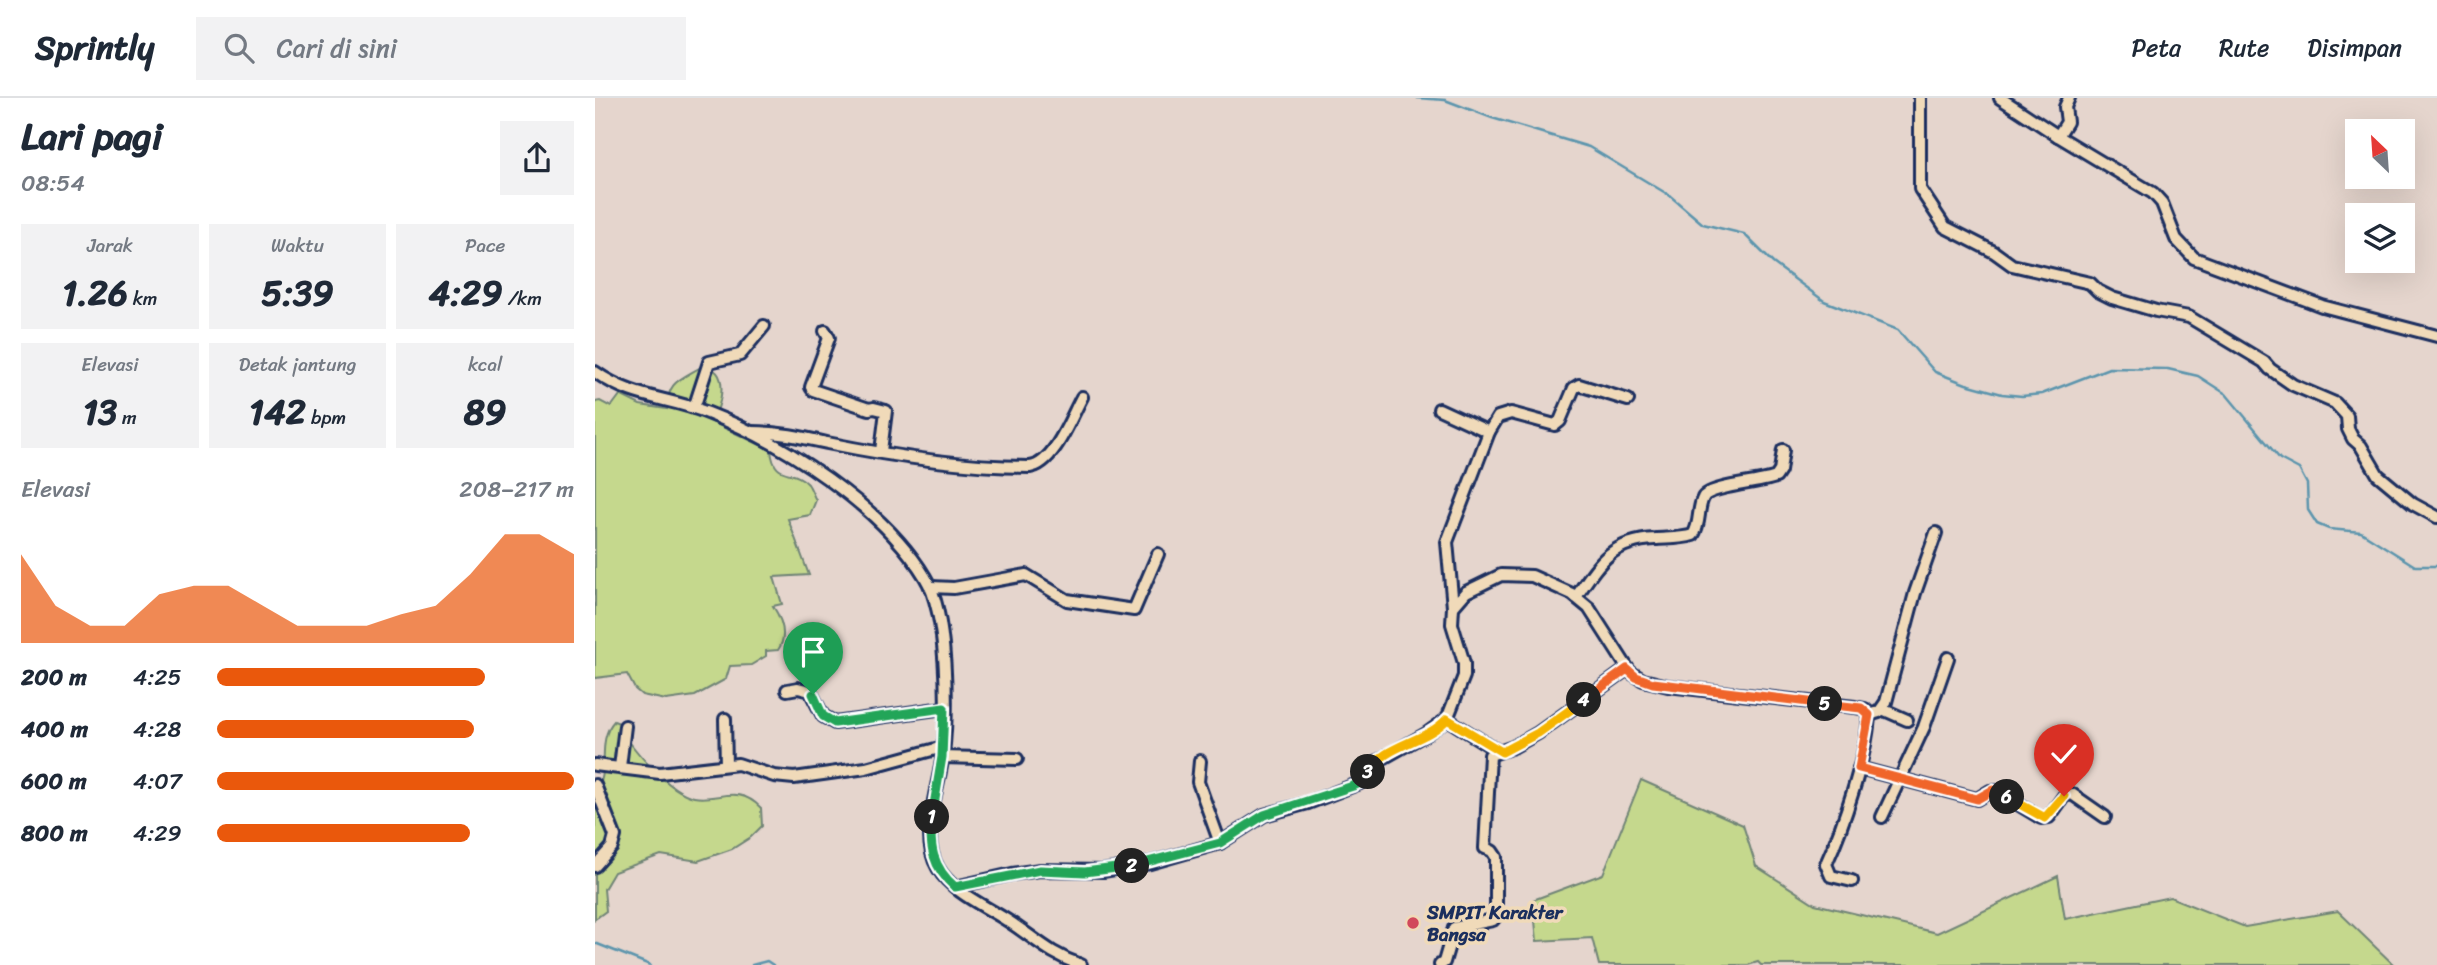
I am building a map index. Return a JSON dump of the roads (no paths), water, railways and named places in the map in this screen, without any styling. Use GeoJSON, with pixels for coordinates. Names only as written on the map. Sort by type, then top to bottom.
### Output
{"type":"FeatureCollection","features":[{"type":"Feature","properties":{"kind":"street"},"geometry":{"type":"LineString","coordinates":[[1920,98],[1920,189],[1944,227],[2012,265],[2084,281],[2112,298],[2155,311],[2189,317],[2223,336],[2264,362],[2293,385],[2335,403],[2347,416],[2348,429],[2353,439],[2361,446],[2378,475],[2413,504],[2437,517]]}},
{"type":"Feature","properties":{"kind":"street"},"geometry":{"type":"LineString","coordinates":[[2000,98],[2158,197],[2176,239],[2195,258],[2322,306],[2437,335]]}},
{"type":"Feature","properties":{"kind":"street"},"geometry":{"type":"LineString","coordinates":[[2058,136],[2067,122],[2065,107],[2069,98]]}},
{"type":"Feature","properties":{"kind":"street"},"geometry":{"type":"LineString","coordinates":[[694,408],[709,362],[740,355],[765,326]]}},
{"type":"Feature","properties":{"kind":"street"},"geometry":{"type":"LineString","coordinates":[[825,331],[829,338],[811,387],[869,409],[886,411],[881,451]]}},
{"type":"Feature","properties":{"kind":"street"},"geometry":{"type":"LineString","coordinates":[[595,372],[629,392],[694,408],[783,448],[843,491],[894,537],[931,587],[940,624],[943,752],[931,845],[940,872],[955,887],[1011,922],[1054,955],[1069,963],[1081,965]]}},
{"type":"Feature","properties":{"kind":"street"},"geometry":{"type":"LineString","coordinates":[[955,887],[1040,870],[1103,871],[1150,863],[1220,843],[1264,815],[1308,803],[1360,783],[1375,762],[1426,734],[1447,719],[1464,676],[1464,663],[1452,624],[1447,542],[1489,432],[1498,416],[1511,413],[1555,425],[1560,421],[1574,388],[1579,386],[1628,400]]}},
{"type":"Feature","properties":{"kind":"street"},"geometry":{"type":"LineString","coordinates":[[750,432],[792,433],[827,443],[973,466],[1037,466],[1054,450],[1082,397]]}},
{"type":"Feature","properties":{"kind":"street"},"geometry":{"type":"LineString","coordinates":[[1439,409],[1489,432]]}},
{"type":"Feature","properties":{"kind":"street"},"geometry":{"type":"LineString","coordinates":[[1576,597],[1603,559],[1621,544],[1693,535],[1698,527],[1702,499],[1710,490],[1776,477],[1780,471],[1783,450]]}},
{"type":"Feature","properties":{"kind":"street"},"geometry":{"type":"LineString","coordinates":[[1869,715],[1876,715],[1882,709],[1915,593],[1936,533]]}},
{"type":"Feature","properties":{"kind":"street"},"geometry":{"type":"LineString","coordinates":[[931,587],[954,587],[1026,575],[1067,600],[1134,610],[1158,554]]}},
{"type":"Feature","properties":{"kind":"street"},"geometry":{"type":"LineString","coordinates":[[1453,607],[1466,592],[1501,575],[1532,576],[1556,585],[1589,608],[1627,669],[1636,677],[1653,683],[1865,709],[1869,715],[1859,768],[1826,864],[1831,876],[1852,881]]}},
{"type":"Feature","properties":{"kind":"street"},"geometry":{"type":"LineString","coordinates":[[1882,817],[1923,727],[1948,658]]}},
{"type":"Feature","properties":{"kind":"street"},"geometry":{"type":"LineString","coordinates":[[1440,965],[1444,962],[1454,928],[1493,920],[1496,916],[1496,857],[1492,851],[1485,848],[1490,755],[1513,747],[1548,726],[1627,669]]}},
{"type":"Feature","properties":{"kind":"street"},"geometry":{"type":"LineString","coordinates":[[787,690],[798,688],[810,691],[823,716],[835,723],[944,708]]}},
{"type":"Feature","properties":{"kind":"street"},"geometry":{"type":"LineString","coordinates":[[1882,709],[1907,720]]}},
{"type":"Feature","properties":{"kind":"street"},"geometry":{"type":"LineString","coordinates":[[726,719],[726,765]]}},
{"type":"Feature","properties":{"kind":"street"},"geometry":{"type":"LineString","coordinates":[[1447,719],[1498,751]]}},
{"type":"Feature","properties":{"kind":"street"},"geometry":{"type":"LineString","coordinates":[[620,767],[625,726]]}},
{"type":"Feature","properties":{"kind":"street"},"geometry":{"type":"LineString","coordinates":[[595,765],[660,772],[747,765],[774,776],[794,778],[866,768],[943,752],[1017,759]]}},
{"type":"Feature","properties":{"kind":"street"},"geometry":{"type":"LineString","coordinates":[[1200,761],[1198,782],[1220,843]]}},
{"type":"Feature","properties":{"kind":"street"},"geometry":{"type":"LineString","coordinates":[[1859,768],[1977,799],[1990,791],[1996,791],[2041,818],[2049,817],[2064,796],[2072,794],[2105,817]]}},
{"type":"Feature","properties":{"kind":"street"},"geometry":{"type":"LineString","coordinates":[[595,785],[615,836],[612,847],[595,866]]}},
{"type":"Feature","properties":{"kind":"waterway"},"geometry":{"type":"LineString","coordinates":[[1417,98],[1445,100],[1492,118],[1589,147],[1669,195],[1703,224],[1744,234],[1773,263],[1824,301],[1898,330],[1935,372],[1966,384],[2002,394],[2022,396],[2042,394],[2109,368],[2168,369],[2198,376],[2226,394],[2280,459],[2299,469],[2307,484],[2308,510],[2317,524],[2329,529],[2361,532],[2415,566],[2437,566]]}},
{"type":"Feature","properties":{"kind":"waterway"},"geometry":{"type":"LineString","coordinates":[[595,943],[650,965]]}},
{"type":"Feature","properties":{"kind":"waterway"},"geometry":{"type":"LineString","coordinates":[[752,965],[767,961],[773,965]]}},
{"type":"Feature","properties":{"kind":"place","name":"SMPIT Karakter Bangsa"},"geometry":{"type":"Point","coordinates":[1413,923]}}]}
